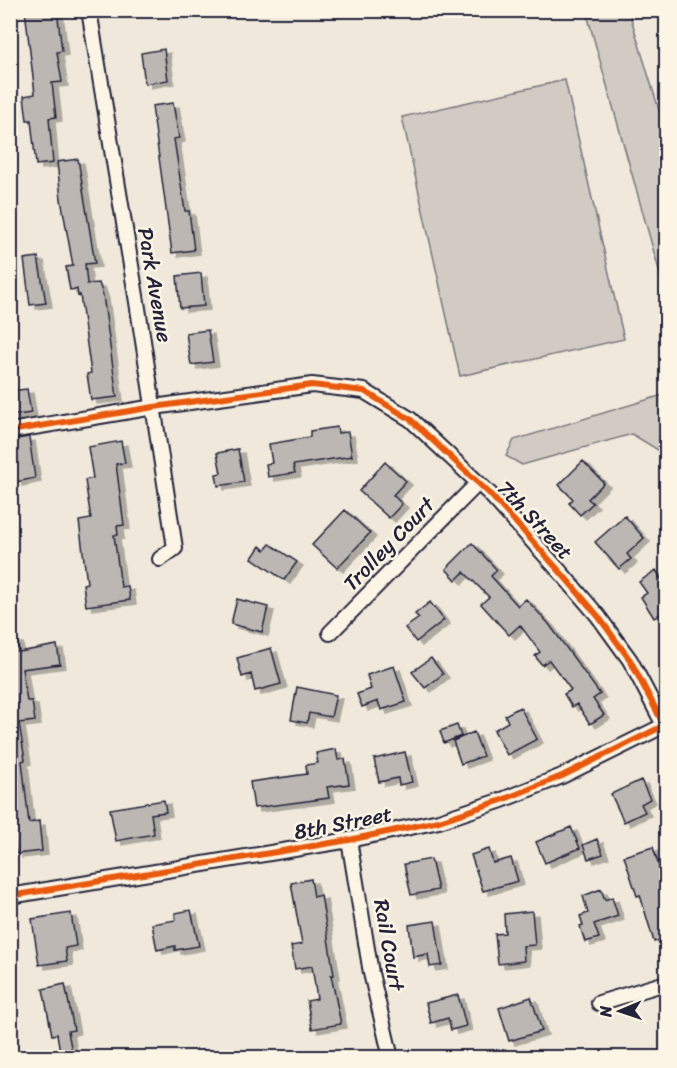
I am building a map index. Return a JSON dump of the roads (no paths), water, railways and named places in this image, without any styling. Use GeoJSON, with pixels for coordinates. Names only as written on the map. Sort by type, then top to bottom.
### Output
{"type":"FeatureCollection","features":[{"type":"Feature","properties":{"kind":"street","name":"Park Avenue"},"geometry":{"type":"LineString","coordinates":[[89,10],[175,548],[160,559]]}},
{"type":"Feature","properties":{"kind":"street","name":"7th Street"},"geometry":{"type":"LineString","coordinates":[[10,431],[154,407],[312,385],[364,392],[410,419],[478,483],[563,574],[630,660],[666,727]]}},
{"type":"Feature","properties":{"kind":"street","name":"Trolley Court"},"geometry":{"type":"LineString","coordinates":[[330,633],[478,483]]}},
{"type":"Feature","properties":{"kind":"street","name":"8th Street"},"geometry":{"type":"LineString","coordinates":[[10,896],[349,840],[439,821],[502,800],[562,776],[666,727]]}},
{"type":"Feature","properties":{"kind":"street","name":"Rail Court"},"geometry":{"type":"LineString","coordinates":[[349,840],[371,973],[391,1058]]}},
{"type":"Feature","properties":{"kind":"street"},"geometry":{"type":"LineString","coordinates":[[598,1003],[666,983]]}}]}
